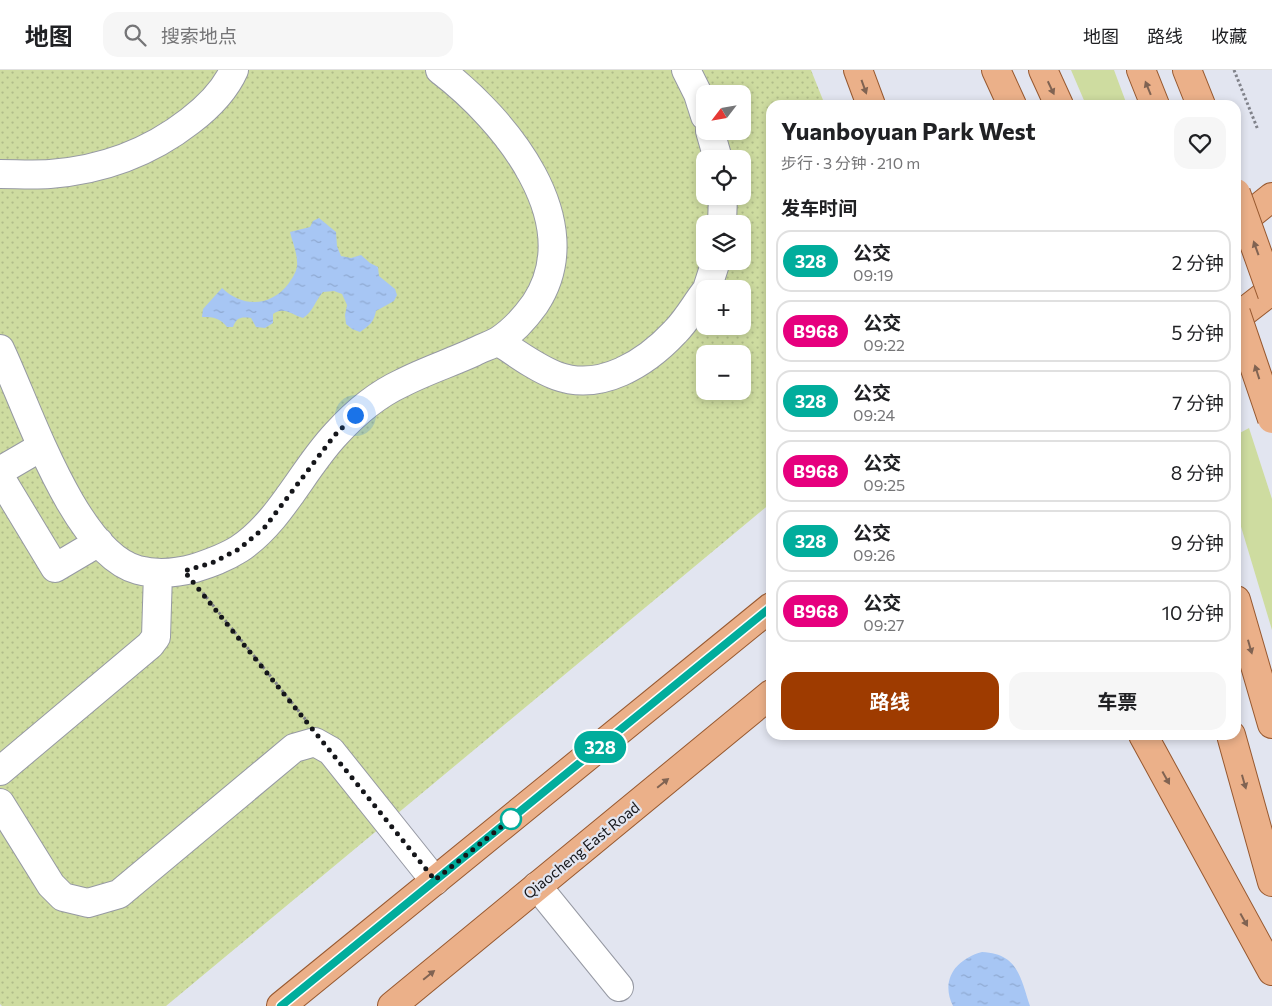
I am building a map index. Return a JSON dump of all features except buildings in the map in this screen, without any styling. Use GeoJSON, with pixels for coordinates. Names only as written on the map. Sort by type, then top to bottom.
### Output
{"type":"FeatureCollection","features":[{"type":"Feature","properties":{"kind":"main road"},"geometry":{"type":"LineString","coordinates":[[858,70],[869,100]]}},
{"type":"Feature","properties":{"kind":"main road"},"geometry":{"type":"LineString","coordinates":[[996,70],[1010,100]]}},
{"type":"Feature","properties":{"kind":"main road"},"geometry":{"type":"LineString","coordinates":[[1043,70],[1058,100]]}},
{"type":"Feature","properties":{"kind":"main road"},"geometry":{"type":"LineString","coordinates":[[1141,70],[1154,100]]}},
{"type":"Feature","properties":{"kind":"main road"},"geometry":{"type":"LineString","coordinates":[[1187,70],[1199,100]]}},
{"type":"Feature","properties":{"kind":"main road"},"geometry":{"type":"LineString","coordinates":[[1241,222],[1272,197]]}},
{"type":"Feature","properties":{"kind":"main road"},"geometry":{"type":"LineString","coordinates":[[1241,207],[1272,294]]}},
{"type":"Feature","properties":{"kind":"main road"},"geometry":{"type":"LineString","coordinates":[[1241,314],[1272,290]]}},
{"type":"Feature","properties":{"kind":"main road"},"geometry":{"type":"LineString","coordinates":[[1241,328],[1272,419]]}},
{"type":"Feature","properties":{"kind":"main road"},"geometry":{"type":"LineString","coordinates":[[281,1006],[766,611]]}},
{"type":"Feature","properties":{"kind":"main road"},"geometry":{"type":"LineString","coordinates":[[1241,617],[1272,724]]}},
{"type":"Feature","properties":{"kind":"main road","name":"Qiaocheng East Road"},"geometry":{"type":"LineString","coordinates":[[392,1006],[766,698]]}},
{"type":"Feature","properties":{"kind":"main road"},"geometry":{"type":"LineString","coordinates":[[1146,740],[1272,971]]}},
{"type":"Feature","properties":{"kind":"main road"},"geometry":{"type":"LineString","coordinates":[[1232,740],[1272,882]]}},
{"type":"Feature","properties":{"kind":"street"},"geometry":{"type":"LineString","coordinates":[[0,174],[50,174],[104,165],[139,153],[170,137],[202,112],[230,81],[234,70]]}},
{"type":"Feature","properties":{"kind":"street"},"geometry":{"type":"LineString","coordinates":[[0,349],[53,472],[70,502],[99,542],[119,561],[137,570],[171,572],[212,563],[239,549],[265,527],[334,436],[365,405],[401,383],[498,341],[526,317],[545,288],[552,259],[550,221],[538,184],[516,148],[490,115],[457,83],[440,70]]}},
{"type":"Feature","properties":{"kind":"street"},"geometry":{"type":"LineString","coordinates":[[686,70],[696,90]]}},
{"type":"Feature","properties":{"kind":"street"},"geometry":{"type":"LineString","coordinates":[[498,341],[557,376],[585,382],[615,375],[642,362],[676,332],[696,304]]}},
{"type":"Feature","properties":{"kind":"street"},"geometry":{"type":"LineString","coordinates":[[0,471],[41,447]]}},
{"type":"Feature","properties":{"kind":"street"},"geometry":{"type":"LineString","coordinates":[[0,477],[55,568],[99,542]]}},
{"type":"Feature","properties":{"kind":"street"},"geometry":{"type":"LineString","coordinates":[[0,772],[150,645],[156,637],[171,572]]}},
{"type":"Feature","properties":{"kind":"street"},"geometry":{"type":"LineString","coordinates":[[0,803],[51,885],[63,897],[88,903],[119,894],[294,748],[315,742],[332,751],[435,880]]}},
{"type":"Feature","properties":{"kind":"street"},"geometry":{"type":"LineString","coordinates":[[537,886],[619,987]]}},
{"type":"Feature","properties":{"kind":"path"},"geometry":{"type":"LineString","coordinates":[[1234,70],[1258,130]]}},
{"type":"Feature","properties":{"kind":"path"},"geometry":{"type":"LineString","coordinates":[[171,572],[307,721]]}},
{"type":"Feature","properties":{"kind":"green space"},"geometry":{"type":"Polygon","coordinates":[[[0,70],[811,70],[823,100],[766,100],[766,507],[166,1006],[2,1006],[0,1004],[0,70]]]}},
{"type":"Feature","properties":{"kind":"green space"},"geometry":{"type":"Polygon","coordinates":[[[1071,70],[1114,70],[1125,100],[1084,100],[1071,70]]]}},
{"type":"Feature","properties":{"kind":"green space"},"geometry":{"type":"Polygon","coordinates":[[[1249,428],[1272,499],[1272,630],[1241,527],[1241,432],[1249,428]]]}},
{"type":"Feature","properties":{"kind":"water"},"geometry":{"type":"Polygon","coordinates":[[[319,218],[336,232],[337,246],[341,256],[351,258],[361,255],[378,267],[379,276],[395,289],[397,295],[394,301],[376,311],[371,323],[366,328],[360,332],[346,324],[347,305],[342,294],[334,291],[323,292],[309,313],[303,318],[284,311],[277,312],[273,314],[273,323],[265,328],[256,327],[251,318],[240,318],[233,327],[227,327],[216,319],[202,317],[203,309],[222,288],[230,295],[248,302],[265,300],[274,297],[282,291],[297,268],[296,254],[290,232],[310,227],[313,221],[319,218]]]}},
{"type":"Feature","properties":{"kind":"water"},"geometry":{"type":"Polygon","coordinates":[[[982,952],[1003,957],[1010,962],[1020,976],[1030,1006],[953,1006],[948,988],[953,972],[965,960],[982,952]]]}},
{"type":"Feature","properties":{"kind":"bus line","name":"328"},"geometry":{"type":"LineString","coordinates":[[281,1006],[766,611]]}},
{"type":"Feature","properties":{"kind":"route"},"geometry":{"type":"LineString","coordinates":[[355,415],[334,436],[265,527],[239,549],[212,563],[184,571],[435,880],[511,819]]}}]}
